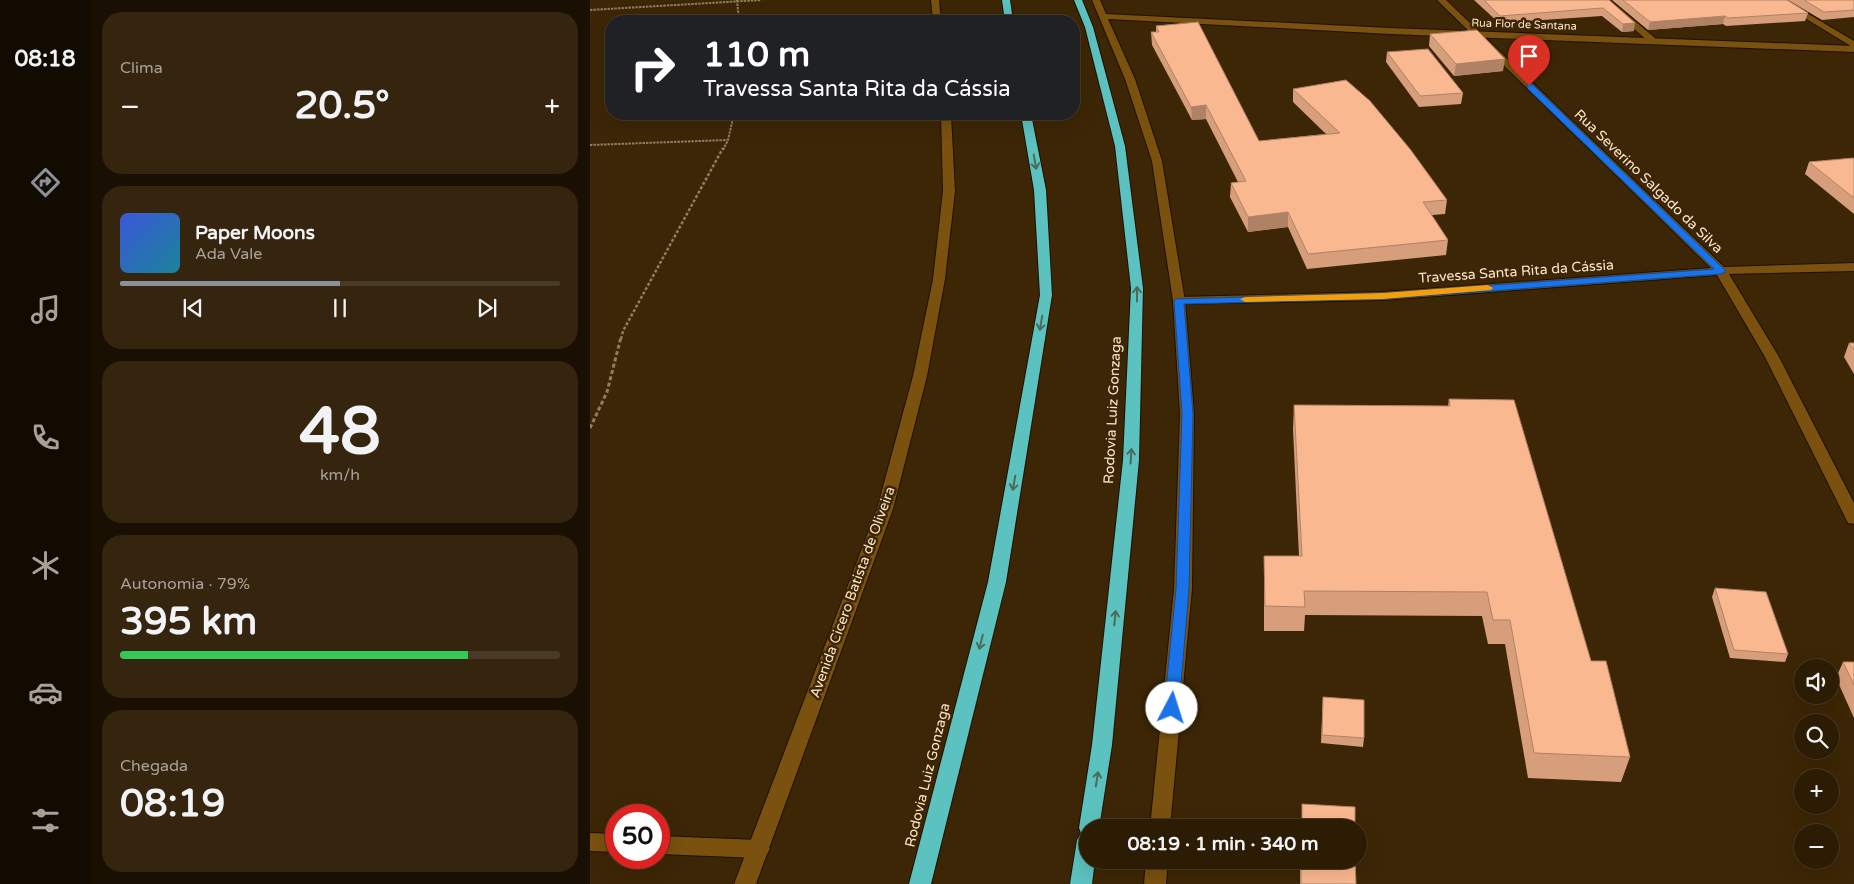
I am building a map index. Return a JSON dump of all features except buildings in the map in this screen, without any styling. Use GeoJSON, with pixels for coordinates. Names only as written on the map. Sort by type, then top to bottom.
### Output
{"type":"FeatureCollection","features":[{"type":"Feature","properties":{"kind":"highway"},"geometry":{"type":"LineString","coordinates":[[1006,0],[1008,15]]}},
{"type":"Feature","properties":{"kind":"highway","name":"Rodovia Luiz Gonzaga"},"geometry":{"type":"LineString","coordinates":[[1078,0],[1089,27],[1120,146],[1137,288],[1130,460],[1102,745],[1091,819]]}},
{"type":"Feature","properties":{"kind":"highway","name":"Rodovia Luiz Gonzaga"},"geometry":{"type":"LineString","coordinates":[[920,884],[997,582],[1046,295],[1040,190],[1027,120]]}},
{"type":"Feature","properties":{"kind":"highway"},"geometry":{"type":"LineString","coordinates":[[1081,884],[1083,869]]}},
{"type":"Feature","properties":{"kind":"street"},"geometry":{"type":"LineString","coordinates":[[934,0],[936,15]]}},
{"type":"Feature","properties":{"kind":"street"},"geometry":{"type":"LineString","coordinates":[[1096,0],[1130,79],[1158,161],[1179,301],[1187,414],[1183,589],[1161,819]]}},
{"type":"Feature","properties":{"kind":"street","name":"Rua Severino Salgado da Silva"},"geometry":{"type":"LineString","coordinates":[[1442,0],[1721,271],[1772,357],[1854,519]]}},
{"type":"Feature","properties":{"kind":"street"},"geometry":{"type":"LineString","coordinates":[[1605,0],[1652,40]]}},
{"type":"Feature","properties":{"kind":"street"},"geometry":{"type":"LineString","coordinates":[[1779,0],[1854,47]]}},
{"type":"Feature","properties":{"kind":"street","name":"Rua Flor de Santana"},"geometry":{"type":"LineString","coordinates":[[1102,16],[1288,26],[1854,47]]}},
{"type":"Feature","properties":{"kind":"street","name":"Avenida Cicero Batista de Oliveira"},"geometry":{"type":"LineString","coordinates":[[745,884],[885,509],[920,376],[939,279],[949,191],[946,120]]}},
{"type":"Feature","properties":{"kind":"street","name":"Travessa Santa Rita da Cássia"},"geometry":{"type":"LineString","coordinates":[[1179,301],[1383,296],[1721,271],[1854,267]]}},
{"type":"Feature","properties":{"kind":"street"},"geometry":{"type":"LineString","coordinates":[[590,842],[605,843]]}},
{"type":"Feature","properties":{"kind":"street"},"geometry":{"type":"LineString","coordinates":[[670,845],[759,848]]}},
{"type":"Feature","properties":{"kind":"street"},"geometry":{"type":"LineString","coordinates":[[1154,884],[1156,869]]}},
{"type":"Feature","properties":{"kind":"path"},"geometry":{"type":"LineString","coordinates":[[737,0],[738,15]]}},
{"type":"Feature","properties":{"kind":"path"},"geometry":{"type":"LineString","coordinates":[[590,10],[761,0]]}},
{"type":"Feature","properties":{"kind":"path"},"geometry":{"type":"LineString","coordinates":[[590,428],[607,392],[623,330],[728,140],[733,120]]}},
{"type":"Feature","properties":{"kind":"path"},"geometry":{"type":"LineString","coordinates":[[590,145],[728,140]]}},
{"type":"Feature","properties":{"kind":"slow traffic"},"geometry":{"type":"LineString","coordinates":[[1245,299],[1383,296],[1488,288]]}},
{"type":"Feature","properties":{"kind":"route"},"geometry":{"type":"LineString","coordinates":[[1172,708],[1183,589],[1187,414],[1179,301],[1383,296],[1721,271],[1529,86]]}}]}
